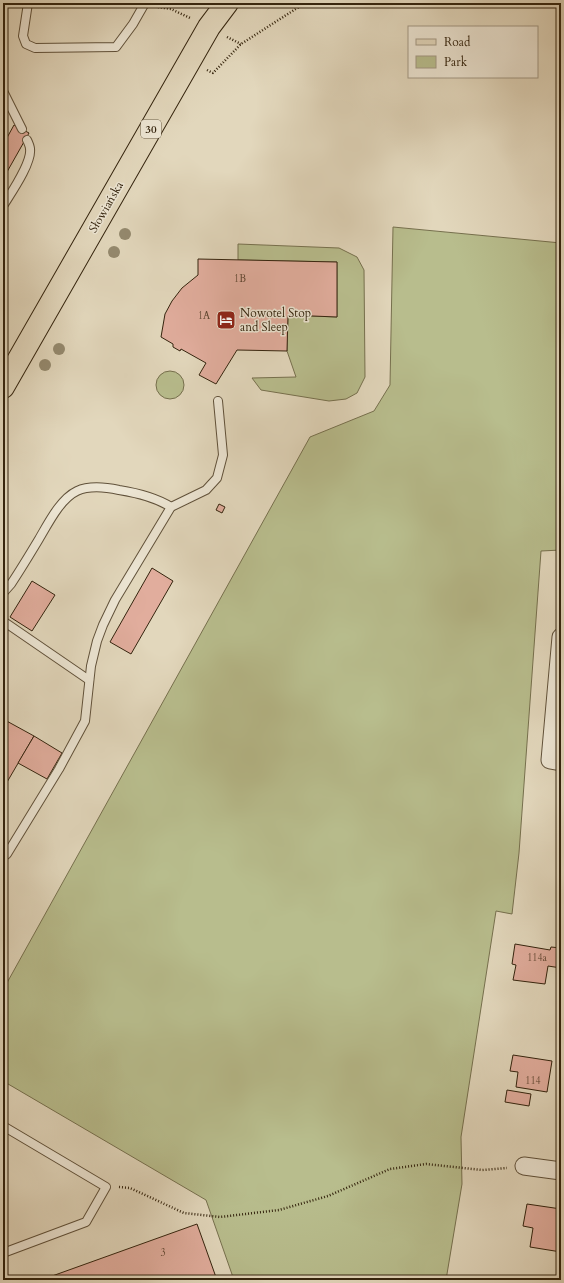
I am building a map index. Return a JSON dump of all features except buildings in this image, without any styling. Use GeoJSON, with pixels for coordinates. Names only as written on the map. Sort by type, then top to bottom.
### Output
{"type":"FeatureCollection","features":[{"type":"Feature","properties":{"kind":"main road","name":"Słowiańska"},"geometry":{"type":"LineString","coordinates":[[209,28],[218,3]]}},
{"type":"Feature","properties":{"kind":"main road","name":"Słowiańska"},"geometry":{"type":"LineString","coordinates":[[3,387],[209,28],[227,3]]}},
{"type":"Feature","properties":{"kind":"street"},"geometry":{"type":"LineString","coordinates":[[561,637],[550,760],[561,762]]}},
{"type":"Feature","properties":{"kind":"street"},"geometry":{"type":"LineString","coordinates":[[524,1166],[561,1171]]}},
{"type":"Feature","properties":{"kind":"lane"},"geometry":{"type":"LineString","coordinates":[[28,3],[23,36],[26,44],[35,48],[116,47],[145,3]]}},
{"type":"Feature","properties":{"kind":"lane"},"geometry":{"type":"LineString","coordinates":[[3,91],[22,129]]}},
{"type":"Feature","properties":{"kind":"lane"},"geometry":{"type":"LineString","coordinates":[[3,206],[24,171],[29,158],[30,149],[27,140]]}},
{"type":"Feature","properties":{"kind":"lane"},"geometry":{"type":"LineString","coordinates":[[3,857],[7,854],[60,769],[85,721],[91,666],[97,641],[115,600],[171,507],[206,490],[217,478],[223,455],[218,401]]}},
{"type":"Feature","properties":{"kind":"lane"},"geometry":{"type":"LineString","coordinates":[[3,593],[11,584],[56,511],[67,498],[77,491],[88,488],[108,488],[137,493],[171,507]]}},
{"type":"Feature","properties":{"kind":"lane"},"geometry":{"type":"LineString","coordinates":[[3,621],[89,680]]}},
{"type":"Feature","properties":{"kind":"lane"},"geometry":{"type":"LineString","coordinates":[[3,1126],[106,1187],[86,1222],[3,1253]]}},
{"type":"Feature","properties":{"kind":"path"},"geometry":{"type":"LineString","coordinates":[[145,3],[171,9],[241,44]]}},
{"type":"Feature","properties":{"kind":"path"},"geometry":{"type":"LineString","coordinates":[[190,61],[213,73],[241,44],[305,3]]}},
{"type":"Feature","properties":{"kind":"path"},"geometry":{"type":"LineString","coordinates":[[106,1187],[130,1188],[184,1213],[220,1217],[279,1210],[328,1196],[390,1169],[426,1164],[482,1170],[524,1166]]}},
{"type":"Feature","properties":{"kind":"green space"},"geometry":{"type":"Polygon","coordinates":[[[393,227],[561,243],[561,550],[541,551],[519,853],[512,914],[496,911],[461,1137],[462,1184],[446,1280],[234,1280],[206,1200],[3,1081],[3,990],[310,437],[374,411],[390,385],[393,227]]]}},
{"type":"Feature","properties":{"kind":"green space"},"geometry":{"type":"Polygon","coordinates":[[[238,244],[339,248],[357,257],[364,270],[365,377],[357,393],[346,399],[329,401],[261,390],[252,378],[296,377],[287,351],[288,315],[337,317],[337,262],[238,260],[238,244]]]}},
{"type":"Feature","properties":{"kind":"green space"},"geometry":{"type":"Polygon","coordinates":[[[170,371],[176,372],[180,375],[183,379],[183,391],[180,395],[176,398],[170,399],[164,398],[160,395],[157,391],[156,385],[157,379],[160,375],[164,372],[170,371]]]}},
{"type":"Feature","properties":{"kind":"place","name":"Nowotel Stop and Sleep"},"geometry":{"type":"Point","coordinates":[226,320]}}]}
